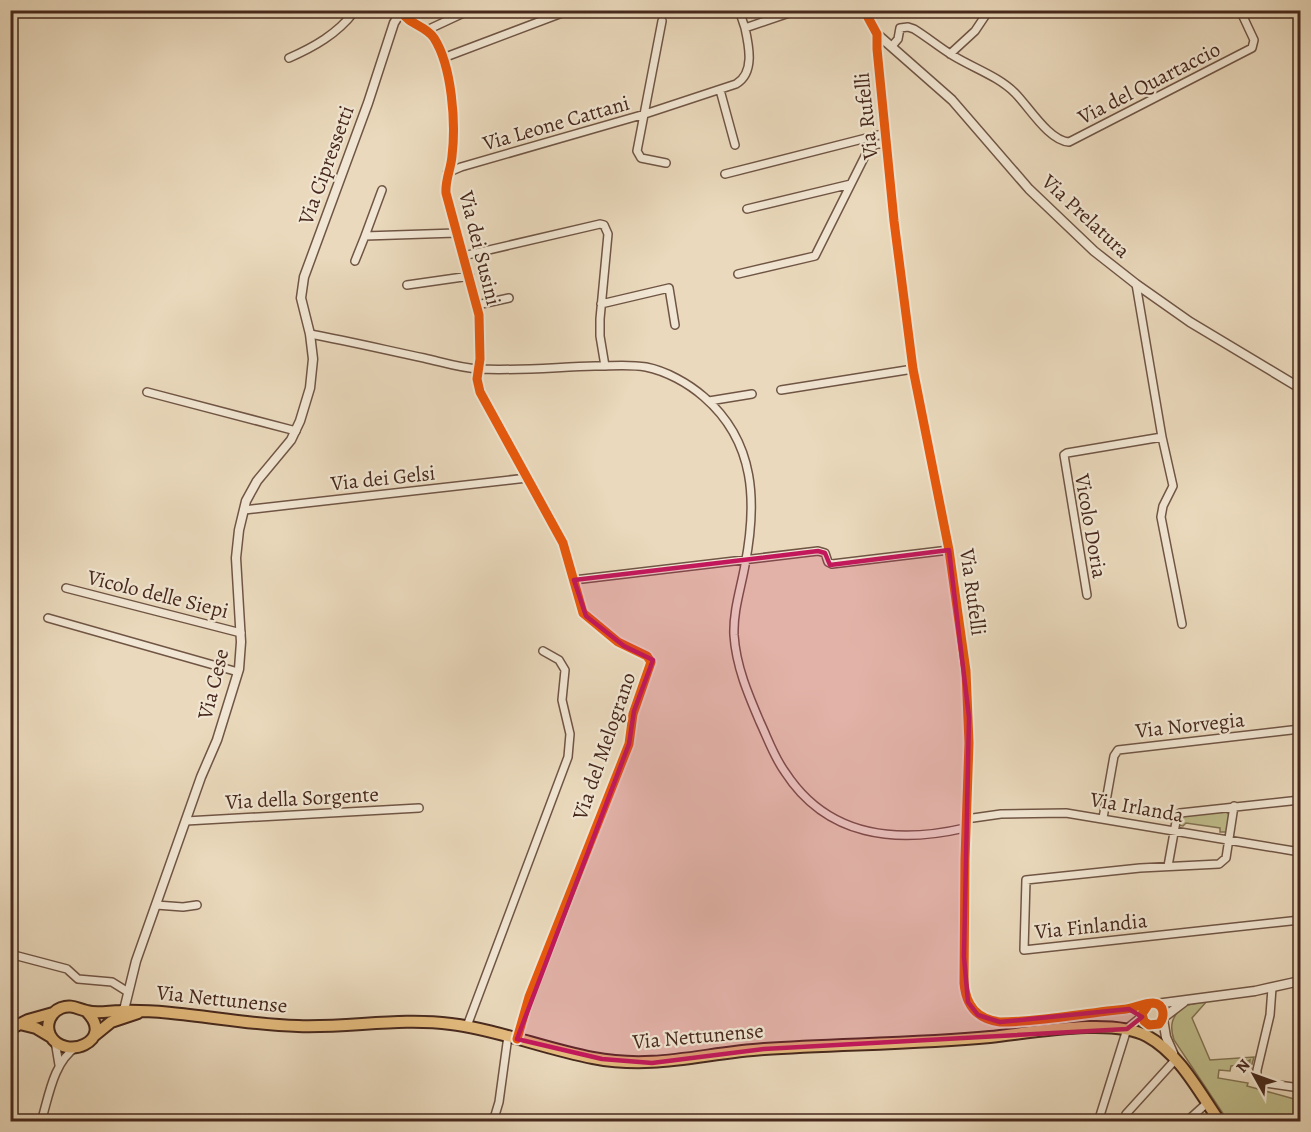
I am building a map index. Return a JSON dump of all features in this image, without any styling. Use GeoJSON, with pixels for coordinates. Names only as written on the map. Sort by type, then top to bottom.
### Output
{"type":"FeatureCollection","features":[{"type":"Feature","properties":{"kind":"main road","name":"Via Nettunense"},"geometry":{"type":"LineString","coordinates":[[15,1026],[73,1006],[87,1012],[144,1010],[288,1026],[418,1021],[467,1026],[588,1057],[615,1062],[643,1063],[757,1049],[929,1043],[1096,1028],[1127,1029],[1148,1036],[1176,1059],[1220,1122]]}},
{"type":"Feature","properties":{"kind":"main road","name":"Via Nettunense"},"geometry":{"type":"LineString","coordinates":[[15,1026],[36,1028],[64,1046],[76,1047],[87,1044],[111,1022],[144,1010]]}},
{"type":"Feature","properties":{"kind":"main road"},"geometry":{"type":"LineString","coordinates":[[87,1012],[95,1025],[95,1035]]}},
{"type":"Feature","properties":{"kind":"main road"},"geometry":{"type":"LineString","coordinates":[[53,1013],[48,1024],[53,1039]]}},
{"type":"Feature","properties":{"kind":"street"},"geometry":{"type":"LineString","coordinates":[[427,30],[470,10]]}},
{"type":"Feature","properties":{"kind":"street"},"geometry":{"type":"LineString","coordinates":[[443,58],[570,10]]}},
{"type":"Feature","properties":{"kind":"street"},"geometry":{"type":"LineString","coordinates":[[739,10],[745,28],[798,10]]}},
{"type":"Feature","properties":{"kind":"street","name":"Via Rufelli"},"geometry":{"type":"LineString","coordinates":[[864,10],[877,34],[894,221],[913,369],[949,550],[965,663],[969,707],[969,751],[965,828],[964,983],[968,1002],[975,1011],[987,1019],[1005,1022],[1129,1009],[1272,988],[1300,981]]}},
{"type":"Feature","properties":{"kind":"street"},"geometry":{"type":"LineString","coordinates":[[950,54],[975,32],[989,10]]}},
{"type":"Feature","properties":{"kind":"street","name":"Via del Quartaccio"},"geometry":{"type":"LineString","coordinates":[[892,46],[898,39],[900,28],[908,27],[920,33],[950,54],[1002,82],[1051,133],[1062,141],[1069,142],[1252,48],[1254,40],[1240,10]]}},
{"type":"Feature","properties":{"kind":"street"},"geometry":{"type":"LineString","coordinates":[[153,13],[355,11]]}},
{"type":"Feature","properties":{"kind":"street"},"geometry":{"type":"LineString","coordinates":[[289,58],[329,37],[355,11]]}},
{"type":"Feature","properties":{"kind":"street","name":"Via dei Susini"},"geometry":{"type":"LineString","coordinates":[[402,11],[408,21],[427,30],[443,58],[453,111],[452,160],[447,173],[446,193],[477,305],[481,337],[478,369]]}},
{"type":"Feature","properties":{"kind":"street","name":"Via Cipressetti"},"geometry":{"type":"LineString","coordinates":[[310,334],[301,298],[304,277],[394,23],[402,11]]}},
{"type":"Feature","properties":{"kind":"street","name":"Via Leone Cattani"},"geometry":{"type":"LineString","coordinates":[[662,21],[637,149],[638,155],[645,159],[666,163]]}},
{"type":"Feature","properties":{"kind":"street","name":"Via Leone Cattani"},"geometry":{"type":"LineString","coordinates":[[447,173],[477,162],[645,114],[740,82],[745,75],[749,52],[745,28]]}},
{"type":"Feature","properties":{"kind":"street","name":"Via Prelatura"},"geometry":{"type":"LineString","coordinates":[[877,34],[958,106],[1024,183],[1094,251],[1136,284],[1212,336],[1300,388]]}},
{"type":"Feature","properties":{"kind":"street"},"geometry":{"type":"LineString","coordinates":[[720,90],[735,145]]}},
{"type":"Feature","properties":{"kind":"street"},"geometry":{"type":"LineString","coordinates":[[726,174],[886,133]]}},
{"type":"Feature","properties":{"kind":"street"},"geometry":{"type":"LineString","coordinates":[[738,274],[815,256],[868,150],[876,144],[887,144]]}},
{"type":"Feature","properties":{"kind":"street","name":"Via Leone Cattani"},"geometry":{"type":"LineString","coordinates":[[452,160],[464,163],[477,162]]}},
{"type":"Feature","properties":{"kind":"street"},"geometry":{"type":"LineString","coordinates":[[747,209],[852,184]]}},
{"type":"Feature","properties":{"kind":"street"},"geometry":{"type":"LineString","coordinates":[[355,261],[382,190]]}},
{"type":"Feature","properties":{"kind":"street"},"geometry":{"type":"LineString","coordinates":[[463,256],[603,224],[608,234],[600,336],[604,366]]}},
{"type":"Feature","properties":{"kind":"street"},"geometry":{"type":"LineString","coordinates":[[365,236],[456,233]]}},
{"type":"Feature","properties":{"kind":"street"},"geometry":{"type":"LineString","coordinates":[[407,285],[470,276]]}},
{"type":"Feature","properties":{"kind":"street"},"geometry":{"type":"LineString","coordinates":[[1136,284],[1162,437],[1173,486],[1163,506],[1161,518],[1182,624]]}},
{"type":"Feature","properties":{"kind":"street"},"geometry":{"type":"LineString","coordinates":[[601,304],[669,288],[675,326]]}},
{"type":"Feature","properties":{"kind":"street"},"geometry":{"type":"LineString","coordinates":[[477,305],[509,298]]}},
{"type":"Feature","properties":{"kind":"street"},"geometry":{"type":"LineString","coordinates":[[310,334],[478,369],[640,366],[658,370],[688,386],[709,401],[731,429],[749,468],[752,504],[746,559],[734,619],[737,656],[747,690],[780,764],[792,782],[809,800],[826,813],[875,834],[921,836],[965,828]]}},
{"type":"Feature","properties":{"kind":"street","name":"Via Cese"},"geometry":{"type":"LineString","coordinates":[[124,1010],[136,961],[201,777],[215,747],[238,672],[242,652],[236,558],[244,510],[253,486],[282,453],[296,431],[312,382],[310,334]]}},
{"type":"Feature","properties":{"kind":"street","name":"Via del Melograno"},"geometry":{"type":"LineString","coordinates":[[478,369],[477,384],[482,398],[563,543],[583,613],[618,642],[647,656],[651,664],[633,714],[630,741],[512,1038]]}},
{"type":"Feature","properties":{"kind":"street"},"geometry":{"type":"LineString","coordinates":[[781,390],[913,369]]}},
{"type":"Feature","properties":{"kind":"street"},"geometry":{"type":"LineString","coordinates":[[147,392],[296,431]]}},
{"type":"Feature","properties":{"kind":"street"},"geometry":{"type":"LineString","coordinates":[[709,401],[752,394]]}},
{"type":"Feature","properties":{"kind":"street","name":"Vicolo Doria"},"geometry":{"type":"LineString","coordinates":[[1087,595],[1064,455],[1162,437]]}},
{"type":"Feature","properties":{"kind":"street","name":"Via dei Gelsi"},"geometry":{"type":"LineString","coordinates":[[244,510],[527,478]]}},
{"type":"Feature","properties":{"kind":"street"},"geometry":{"type":"LineString","coordinates":[[574,580],[820,551],[825,553],[828,562],[832,564],[949,550]]}},
{"type":"Feature","properties":{"kind":"street","name":"Vicolo delle Siepi"},"geometry":{"type":"LineString","coordinates":[[66,588],[241,633]]}},
{"type":"Feature","properties":{"kind":"street"},"geometry":{"type":"LineString","coordinates":[[48,618],[238,672]]}},
{"type":"Feature","properties":{"kind":"street"},"geometry":{"type":"LineString","coordinates":[[467,1026],[568,757],[570,734],[562,700],[565,670],[559,660],[543,651]]}},
{"type":"Feature","properties":{"kind":"street","name":"Via Norvegia"},"geometry":{"type":"LineString","coordinates":[[1103,818],[1114,756],[1118,750],[1300,729]]}},
{"type":"Feature","properties":{"kind":"street"},"geometry":{"type":"LineString","coordinates":[[1168,867],[1177,816],[1182,813],[1300,800]]}},
{"type":"Feature","properties":{"kind":"street"},"geometry":{"type":"LineString","coordinates":[[1228,840],[1234,807]]}},
{"type":"Feature","properties":{"kind":"street","name":"Via della Sorgente"},"geometry":{"type":"LineString","coordinates":[[186,821],[419,808]]}},
{"type":"Feature","properties":{"kind":"street","name":"Via Irlanda"},"geometry":{"type":"LineString","coordinates":[[966,819],[1001,814],[1047,812],[1103,818],[1300,852]]}},
{"type":"Feature","properties":{"kind":"street","name":"Via Finlandia"},"geometry":{"type":"LineString","coordinates":[[1228,840],[1226,858],[1220,864],[1026,880],[1024,950],[1300,920]]}},
{"type":"Feature","properties":{"kind":"street"},"geometry":{"type":"LineString","coordinates":[[156,905],[183,907],[197,905]]}},
{"type":"Feature","properties":{"kind":"street"},"geometry":{"type":"LineString","coordinates":[[10,954],[67,969],[78,979],[112,982],[128,992]]}},
{"type":"Feature","properties":{"kind":"street"},"geometry":{"type":"LineString","coordinates":[[1272,988],[1270,1015],[1257,1076],[1265,1083],[1300,1088]]}},
{"type":"Feature","properties":{"kind":"street"},"geometry":{"type":"LineString","coordinates":[[1148,1036],[1177,1006],[1192,998]]}},
{"type":"Feature","properties":{"kind":"street"},"geometry":{"type":"LineString","coordinates":[[1126,1114],[1176,1059],[1166,1037],[1164,1011],[1152,1004],[1143,1010],[1148,1036]]}},
{"type":"Feature","properties":{"kind":"street"},"geometry":{"type":"LineString","coordinates":[[1129,1009],[1156,1025],[1163,1020]]}},
{"type":"Feature","properties":{"kind":"street"},"geometry":{"type":"LineString","coordinates":[[1098,1122],[1127,1029],[1144,1019]]}},
{"type":"Feature","properties":{"kind":"street"},"geometry":{"type":"LineString","coordinates":[[493,1122],[512,1038]]}},
{"type":"Feature","properties":{"kind":"street"},"geometry":{"type":"LineString","coordinates":[[53,1039],[59,1065]]}},
{"type":"Feature","properties":{"kind":"street"},"geometry":{"type":"LineString","coordinates":[[41,1122],[59,1065],[76,1047]]}},
{"type":"Feature","properties":{"kind":"street"},"geometry":{"type":"LineString","coordinates":[[1186,1122],[1207,1103]]}},
{"type":"Feature","properties":{"kind":"highlighted area"},"geometry":{"type":"Polygon","coordinates":[[[949,550],[969,717],[964,957],[968,1002],[978,1015],[1000,1022],[1129,1009],[1142,1017],[1127,1029],[764,1049],[652,1063],[602,1059],[517,1039],[629,744],[634,711],[653,660],[624,646],[586,616],[574,580],[818,551],[825,553],[830,565],[949,550]]]}},
{"type":"Feature","properties":{"kind":"shaded area"},"geometry":{"type":"Polygon","coordinates":[[[1224,811],[1229,814],[1227,832],[1220,832],[1220,828],[1186,823],[1183,826],[1178,825],[1183,815],[1224,811]]]}},
{"type":"Feature","properties":{"kind":"shaded area"},"geometry":{"type":"Polygon","coordinates":[[[1207,1001],[1192,1018],[1210,1060],[1254,1057],[1251,1068],[1249,1067],[1250,1060],[1241,1065],[1231,1066],[1230,1071],[1219,1070],[1218,1078],[1248,1083],[1247,1086],[1298,1100],[1300,1093],[1297,1121],[1228,1121],[1172,1035],[1172,1022],[1183,1006],[1207,1001]]]}},
{"type":"Feature","properties":{"kind":"cycle path"},"geometry":{"type":"LineString","coordinates":[[864,10],[877,34],[894,221],[913,369],[949,550],[966,671],[969,743],[965,859],[965,991],[974,1010],[985,1018],[1000,1022],[1032,1021],[1126,1009],[1153,1003],[1160,1006],[1163,1011],[1159,1024],[1149,1025],[1144,1021],[1142,1014],[1148,1005]]}},
{"type":"Feature","properties":{"kind":"cycle path"},"geometry":{"type":"LineString","coordinates":[[402,12],[434,38],[449,79],[453,112],[453,143],[446,193],[479,315],[480,359],[477,379],[480,392],[563,543],[583,613],[618,642],[647,656],[651,662],[633,714],[629,744],[529,997],[517,1039]]}}]}
